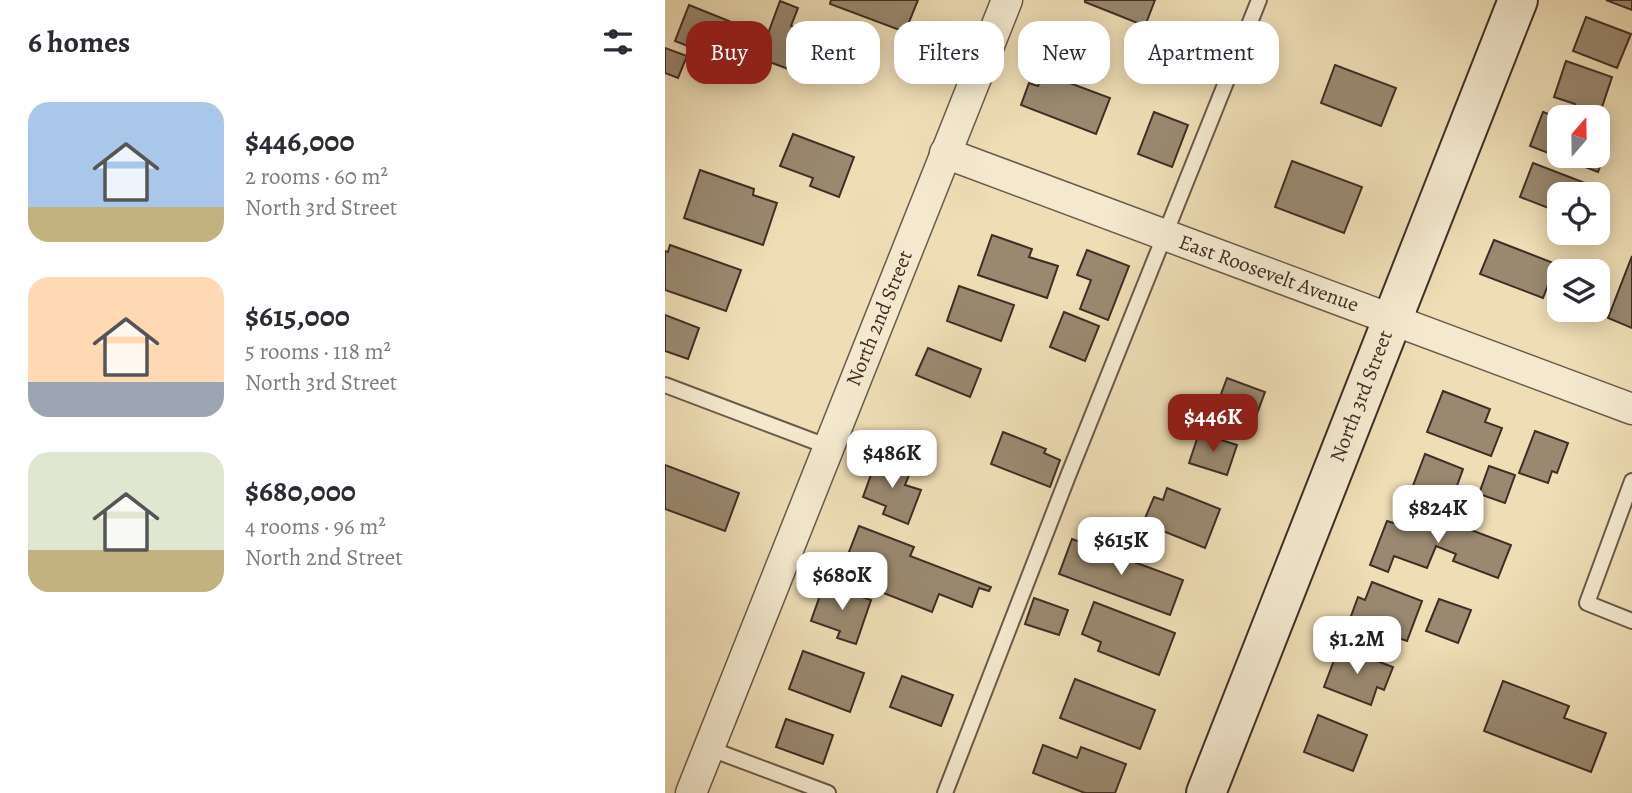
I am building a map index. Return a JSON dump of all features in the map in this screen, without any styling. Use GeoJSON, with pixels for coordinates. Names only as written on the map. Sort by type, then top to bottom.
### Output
{"type":"FeatureCollection","features":[{"type":"Feature","properties":{"kind":"main road","name":"North 3rd Street"},"geometry":{"type":"LineString","coordinates":[[1206,793],[1518,0]]}},
{"type":"Feature","properties":{"kind":"street","name":"North 2nd Street"},"geometry":{"type":"LineString","coordinates":[[691,793],[1007,0]]}},
{"type":"Feature","properties":{"kind":"street","name":"East Roosevelt Avenue"},"geometry":{"type":"LineString","coordinates":[[945,153],[1628,404]]}},
{"type":"Feature","properties":{"kind":"lane"},"geometry":{"type":"LineString","coordinates":[[945,793],[1259,0]]}},
{"type":"Feature","properties":{"kind":"lane"},"geometry":{"type":"LineString","coordinates":[[665,385],[829,447]]}},
{"type":"Feature","properties":{"kind":"lane"},"geometry":{"type":"LineString","coordinates":[[1632,481],[1587,603],[1632,621]]}},
{"type":"Feature","properties":{"kind":"lane"},"geometry":{"type":"LineString","coordinates":[[708,748],[828,793]]}},
{"type":"Feature","properties":{"kind":"building"},"geometry":{"type":"Polygon","coordinates":[[[831,0],[918,0],[909,21],[894,21],[894,28],[830,4],[831,0]]]}},
{"type":"Feature","properties":{"kind":"building"},"geometry":{"type":"Polygon","coordinates":[[[1155,0],[1147,21],[1132,21],[1085,2],[1155,0]]]}},
{"type":"Feature","properties":{"kind":"building"},"geometry":{"type":"Polygon","coordinates":[[[1606,0],[1632,0],[1632,10],[1606,0]]]}},
{"type":"Feature","properties":{"kind":"building"},"geometry":{"type":"Polygon","coordinates":[[[780,1],[798,8],[793,21],[786,21],[786,68],[772,63],[772,23],[780,1]]]}},
{"type":"Feature","properties":{"kind":"building"},"geometry":{"type":"Polygon","coordinates":[[[689,5],[729,21],[686,21],[686,45],[675,41],[689,5]]]}},
{"type":"Feature","properties":{"kind":"building"},"geometry":{"type":"Polygon","coordinates":[[[1586,17],[1631,34],[1617,68],[1573,51],[1586,17]]]}},
{"type":"Feature","properties":{"kind":"building"},"geometry":{"type":"Polygon","coordinates":[[[665,48],[686,56],[678,78],[665,73],[665,48]]]}},
{"type":"Feature","properties":{"kind":"building"},"geometry":{"type":"Polygon","coordinates":[[[1566,61],[1612,77],[1603,105],[1575,105],[1554,97],[1566,61]]]}},
{"type":"Feature","properties":{"kind":"building"},"geometry":{"type":"Polygon","coordinates":[[[1335,65],[1396,88],[1381,126],[1321,103],[1335,65]]]}},
{"type":"Feature","properties":{"kind":"building"},"geometry":{"type":"Polygon","coordinates":[[[1029,84],[1072,84],[1110,98],[1096,134],[1021,105],[1029,84]]]}},
{"type":"Feature","properties":{"kind":"building"},"geometry":{"type":"Polygon","coordinates":[[[1154,112],[1188,125],[1172,167],[1138,154],[1154,112]]]}},
{"type":"Feature","properties":{"kind":"building"},"geometry":{"type":"Polygon","coordinates":[[[1543,112],[1547,114],[1547,152],[1530,146],[1543,112]]]}},
{"type":"Feature","properties":{"kind":"building"},"geometry":{"type":"Polygon","coordinates":[[[793,134],[854,157],[839,197],[810,186],[813,178],[780,166],[793,134]]]}},
{"type":"Feature","properties":{"kind":"building"},"geometry":{"type":"Polygon","coordinates":[[[1292,161],[1362,187],[1344,233],[1275,207],[1292,161]]]}},
{"type":"Feature","properties":{"kind":"building"},"geometry":{"type":"Polygon","coordinates":[[[1533,163],[1583,182],[1547,182],[1547,207],[1520,197],[1533,163]]]}},
{"type":"Feature","properties":{"kind":"building"},"geometry":{"type":"Polygon","coordinates":[[[700,170],[754,189],[753,195],[777,203],[763,245],[684,218],[700,170]]]}},
{"type":"Feature","properties":{"kind":"building"},"geometry":{"type":"Polygon","coordinates":[[[992,235],[1032,249],[1029,257],[1058,266],[1047,298],[978,275],[992,235]]]}},
{"type":"Feature","properties":{"kind":"building"},"geometry":{"type":"Polygon","coordinates":[[[1494,240],[1547,261],[1547,288],[1543,298],[1480,274],[1494,240]]]}},
{"type":"Feature","properties":{"kind":"building"},"geometry":{"type":"Polygon","coordinates":[[[670,245],[741,270],[726,311],[665,290],[665,251],[668,252],[670,245]]]}},
{"type":"Feature","properties":{"kind":"building"},"geometry":{"type":"Polygon","coordinates":[[[1087,250],[1129,266],[1108,320],[1080,309],[1091,280],[1077,275],[1087,250]]]}},
{"type":"Feature","properties":{"kind":"building"},"geometry":{"type":"Polygon","coordinates":[[[1632,256],[1632,328],[1610,319],[1632,256]]]}},
{"type":"Feature","properties":{"kind":"building"},"geometry":{"type":"Polygon","coordinates":[[[959,286],[1014,305],[1001,341],[947,321],[959,286]]]}},
{"type":"Feature","properties":{"kind":"building"},"geometry":{"type":"Polygon","coordinates":[[[1064,312],[1099,326],[1085,361],[1050,347],[1064,312]]]}},
{"type":"Feature","properties":{"kind":"building"},"geometry":{"type":"Polygon","coordinates":[[[665,315],[699,328],[688,359],[665,351],[665,315]]]}},
{"type":"Feature","properties":{"kind":"building"},"geometry":{"type":"Polygon","coordinates":[[[928,348],[981,369],[970,397],[916,375],[928,348]]]}},
{"type":"Feature","properties":{"kind":"building"},"geometry":{"type":"Polygon","coordinates":[[[1227,378],[1265,392],[1249,435],[1211,421],[1227,378]]]}},
{"type":"Feature","properties":{"kind":"building"},"geometry":{"type":"Polygon","coordinates":[[[1443,391],[1490,409],[1485,422],[1502,428],[1491,456],[1427,432],[1443,391]]]}},
{"type":"Feature","properties":{"kind":"building"},"geometry":{"type":"Polygon","coordinates":[[[1535,431],[1568,443],[1557,473],[1552,471],[1548,483],[1519,473],[1535,431]]]}},
{"type":"Feature","properties":{"kind":"building"},"geometry":{"type":"Polygon","coordinates":[[[1003,432],[1046,449],[1044,453],[1060,460],[1050,487],[991,464],[1003,432]]]}},
{"type":"Feature","properties":{"kind":"building"},"geometry":{"type":"Polygon","coordinates":[[[1199,433],[1237,445],[1227,475],[1189,463],[1199,433]]]}},
{"type":"Feature","properties":{"kind":"building"},"geometry":{"type":"Polygon","coordinates":[[[1425,454],[1463,469],[1450,505],[1411,491],[1425,454]]]}},
{"type":"Feature","properties":{"kind":"building"},"geometry":{"type":"Polygon","coordinates":[[[877,458],[911,470],[905,485],[921,490],[908,524],[883,514],[886,506],[863,497],[877,458]]]}},
{"type":"Feature","properties":{"kind":"building"},"geometry":{"type":"Polygon","coordinates":[[[665,465],[739,493],[725,531],[665,509],[665,465]]]}},
{"type":"Feature","properties":{"kind":"building"},"geometry":{"type":"Polygon","coordinates":[[[1489,466],[1515,475],[1505,503],[1479,494],[1489,466]]]}},
{"type":"Feature","properties":{"kind":"building"},"geometry":{"type":"Polygon","coordinates":[[[1167,488],[1220,509],[1205,548],[1143,523],[1154,497],[1163,500],[1167,488]]]}},
{"type":"Feature","properties":{"kind":"building"},"geometry":{"type":"Polygon","coordinates":[[[1403,509],[1440,523],[1442,519],[1511,545],[1498,578],[1453,561],[1456,554],[1436,546],[1427,568],[1394,556],[1388,572],[1370,565],[1387,521],[1397,524],[1403,509]]]}},
{"type":"Feature","properties":{"kind":"building"},"geometry":{"type":"Polygon","coordinates":[[[859,526],[914,547],[910,556],[991,587],[989,591],[979,588],[972,607],[939,594],[932,612],[868,587],[873,575],[844,565],[859,526]]]}},
{"type":"Feature","properties":{"kind":"building"},"geometry":{"type":"Polygon","coordinates":[[[1072,539],[1183,580],[1170,615],[1059,574],[1072,539]]]}},
{"type":"Feature","properties":{"kind":"building"},"geometry":{"type":"Polygon","coordinates":[[[1372,582],[1422,601],[1407,641],[1388,634],[1386,641],[1366,633],[1368,626],[1350,619],[1358,597],[1365,600],[1372,582]]]}},
{"type":"Feature","properties":{"kind":"building"},"geometry":{"type":"Polygon","coordinates":[[[824,584],[871,600],[856,644],[837,638],[840,631],[811,621],[824,584]]]}},
{"type":"Feature","properties":{"kind":"building"},"geometry":{"type":"Polygon","coordinates":[[[1034,598],[1068,610],[1059,635],[1025,624],[1034,598]]]}},
{"type":"Feature","properties":{"kind":"building"},"geometry":{"type":"Polygon","coordinates":[[[1439,599],[1471,610],[1458,643],[1426,631],[1439,599]]]}},
{"type":"Feature","properties":{"kind":"building"},"geometry":{"type":"Polygon","coordinates":[[[1094,602],[1175,633],[1159,675],[1098,651],[1101,642],[1082,634],[1094,602]]]}},
{"type":"Feature","properties":{"kind":"building"},"geometry":{"type":"Polygon","coordinates":[[[1339,647],[1393,667],[1384,690],[1377,687],[1371,705],[1324,687],[1339,647]]]}},
{"type":"Feature","properties":{"kind":"building"},"geometry":{"type":"Polygon","coordinates":[[[803,651],[864,673],[850,712],[789,689],[803,651]]]}},
{"type":"Feature","properties":{"kind":"building"},"geometry":{"type":"Polygon","coordinates":[[[902,676],[953,695],[941,726],[890,707],[902,676]]]}},
{"type":"Feature","properties":{"kind":"building"},"geometry":{"type":"Polygon","coordinates":[[[1075,679],[1155,710],[1140,749],[1060,718],[1075,679]]]}},
{"type":"Feature","properties":{"kind":"building"},"geometry":{"type":"Polygon","coordinates":[[[1503,681],[1569,706],[1564,718],[1606,733],[1591,772],[1484,731],[1503,681]]]}},
{"type":"Feature","properties":{"kind":"building"},"geometry":{"type":"Polygon","coordinates":[[[1318,715],[1367,735],[1353,771],[1304,752],[1318,715]]]}},
{"type":"Feature","properties":{"kind":"building"},"geometry":{"type":"Polygon","coordinates":[[[786,719],[833,735],[823,764],[776,747],[786,719]]]}},
{"type":"Feature","properties":{"kind":"building"},"geometry":{"type":"Polygon","coordinates":[[[1043,745],[1077,758],[1081,747],[1126,764],[1115,793],[1085,793],[1033,773],[1043,745]]]}}]}
